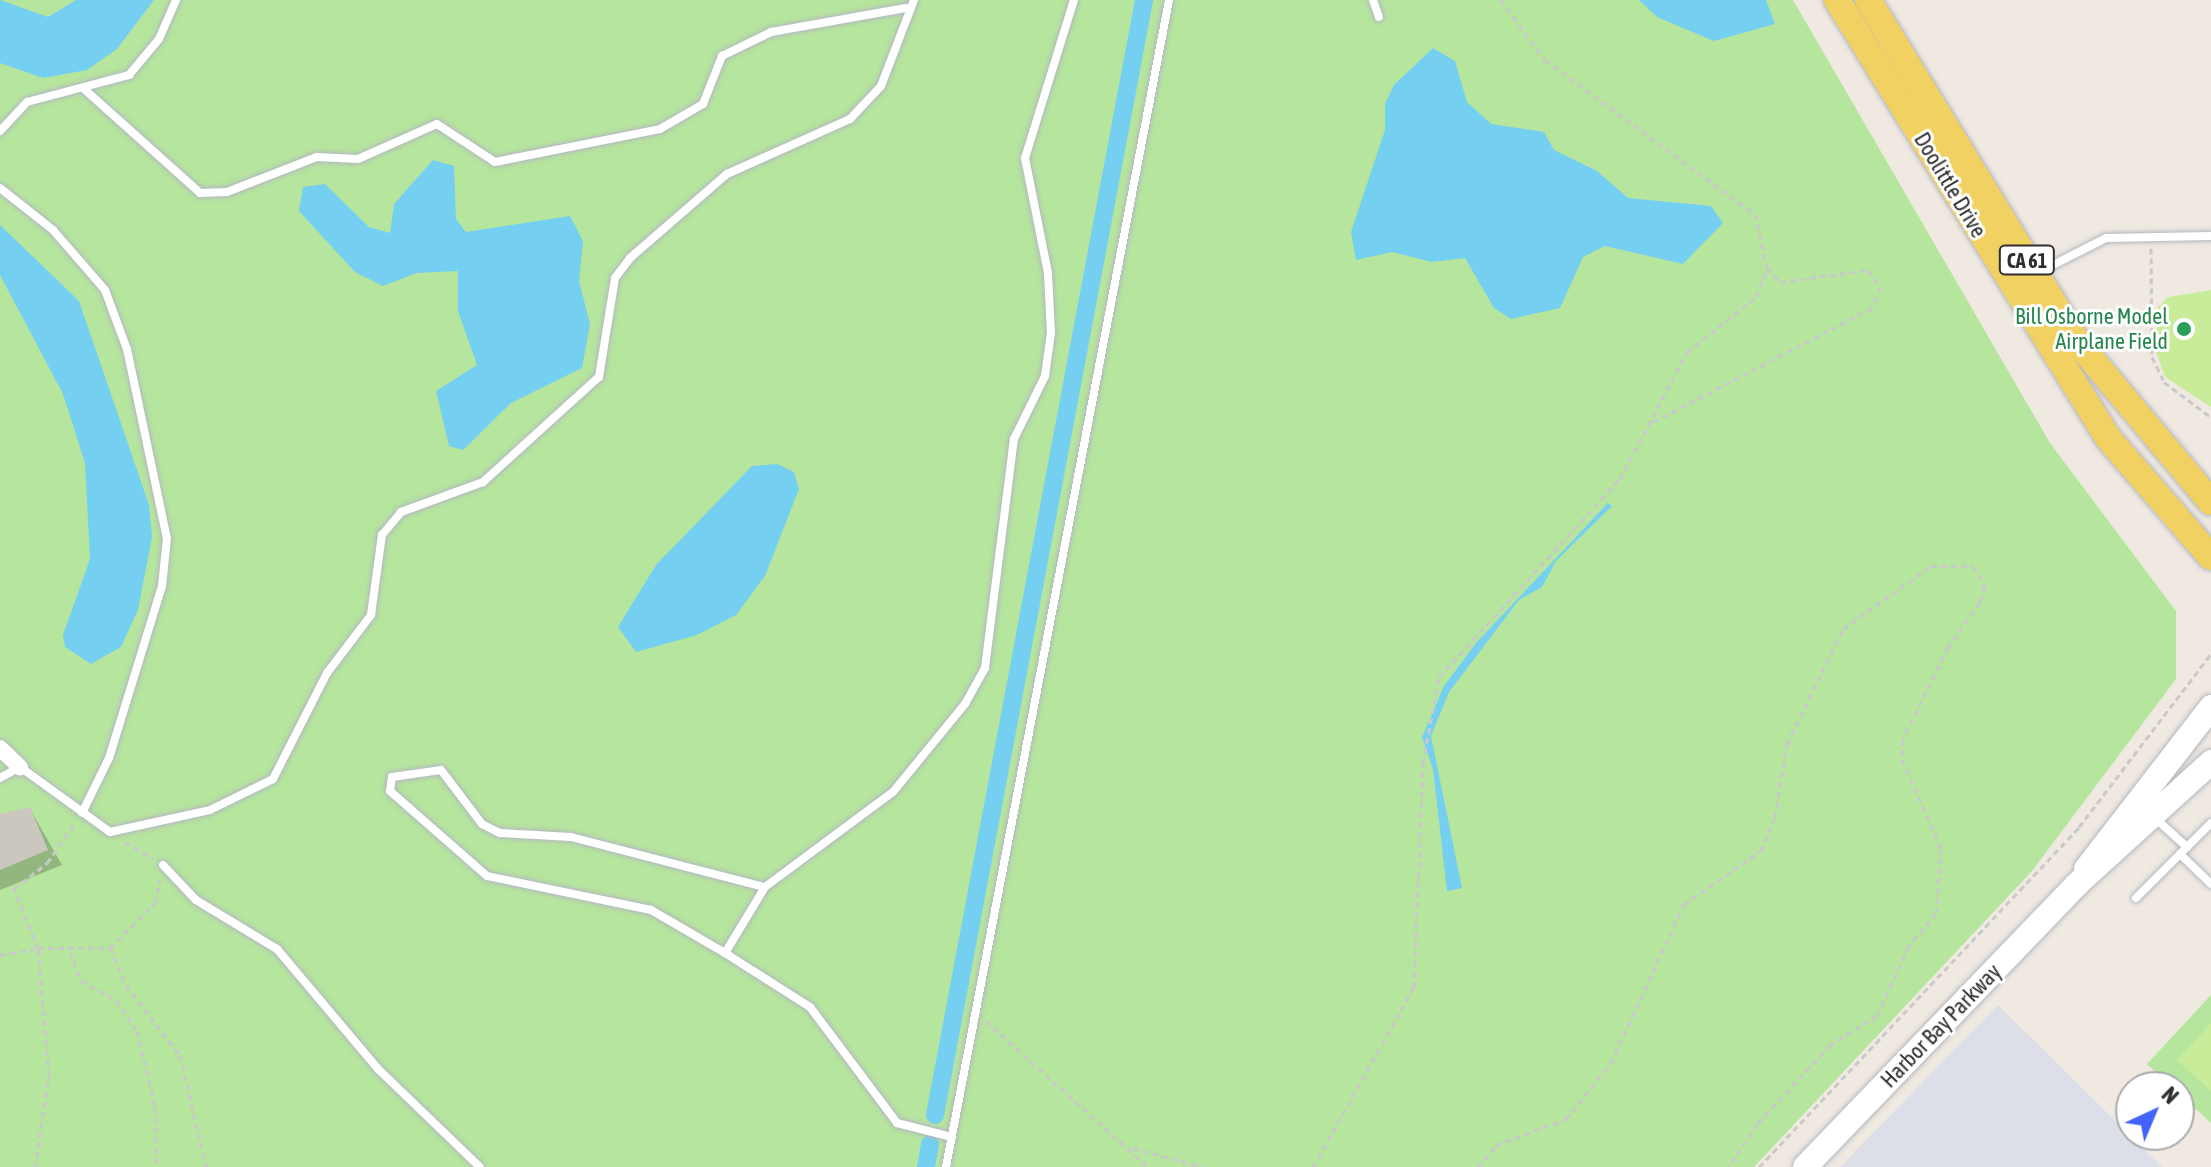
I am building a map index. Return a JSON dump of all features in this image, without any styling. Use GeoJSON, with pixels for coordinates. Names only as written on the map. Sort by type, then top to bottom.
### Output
{"type":"FeatureCollection","features":[{"type":"Feature","properties":{"kind":"main road","name":"Doolittle Drive"},"geometry":{"type":"LineString","coordinates":[[1837,0],[2108,438],[2211,557]]}},
{"type":"Feature","properties":{"kind":"main road","name":"Doolittle Drive"},"geometry":{"type":"LineString","coordinates":[[1868,0],[2036,275],[2124,404],[2211,502]]}},
{"type":"Feature","properties":{"kind":"main road","name":"Harbor Bay Parkway"},"geometry":{"type":"LineString","coordinates":[[2076,885],[2133,800],[2211,707]]}},
{"type":"Feature","properties":{"kind":"main road","name":"Harbor Bay Parkway"},"geometry":{"type":"LineString","coordinates":[[1805,1167],[2076,885],[2156,819],[2211,762]]}},
{"type":"Feature","properties":{"kind":"street"},"geometry":{"type":"LineString","coordinates":[[0,748],[20,767]]}},
{"type":"Feature","properties":{"kind":"lane"},"geometry":{"type":"LineString","coordinates":[[0,131],[27,102],[129,75],[159,39],[176,0]]}},
{"type":"Feature","properties":{"kind":"lane"},"geometry":{"type":"LineString","coordinates":[[0,778],[20,767],[110,832],[210,810],[273,779],[327,673],[371,615],[382,535],[401,512],[483,482],[599,377],[622,268],[727,174],[850,119],[881,86],[906,8],[914,0]]}},
{"type":"Feature","properties":{"kind":"lane"},"geometry":{"type":"LineString","coordinates":[[725,953],[765,887],[893,792],[965,704],[985,668],[1014,439],[1045,376],[1051,333],[1048,273],[1025,158],[1028,131],[1074,0]]}},
{"type":"Feature","properties":{"kind":"lane"},"geometry":{"type":"LineString","coordinates":[[946,1167],[1169,0]]}},
{"type":"Feature","properties":{"kind":"lane"},"geometry":{"type":"LineString","coordinates":[[1373,0],[1379,17]]}},
{"type":"Feature","properties":{"kind":"lane"},"geometry":{"type":"LineString","coordinates":[[83,88],[200,193],[227,192],[317,157],[358,159],[437,124],[495,162],[660,129],[703,104],[722,56],[746,44],[771,32],[906,8]]}},
{"type":"Feature","properties":{"kind":"lane"},"geometry":{"type":"LineString","coordinates":[[0,188],[53,230],[105,290],[127,349],[167,538],[162,586],[109,758],[82,813]]}},
{"type":"Feature","properties":{"kind":"lane"},"geometry":{"type":"LineString","coordinates":[[2036,275],[2084,243],[2149,235],[2211,236]]}},
{"type":"Feature","properties":{"kind":"lane"},"geometry":{"type":"LineString","coordinates":[[765,887],[571,837],[500,833],[471,813],[441,770],[392,777],[390,791],[487,876],[651,910],[810,1007],[897,1123],[952,1137]]}},
{"type":"Feature","properties":{"kind":"lane"},"geometry":{"type":"LineString","coordinates":[[2156,819],[2187,847]]}},
{"type":"Feature","properties":{"kind":"lane"},"geometry":{"type":"LineString","coordinates":[[2136,898],[2211,823]]}},
{"type":"Feature","properties":{"kind":"lane"},"geometry":{"type":"LineString","coordinates":[[2180,854],[2211,884]]}},
{"type":"Feature","properties":{"kind":"lane"},"geometry":{"type":"LineString","coordinates":[[163,865],[196,900],[277,949],[378,1069],[480,1167]]}},
{"type":"Feature","properties":{"kind":"path"},"geometry":{"type":"LineString","coordinates":[[1313,1167],[1414,987],[1423,763],[1439,677],[1620,479],[1687,352],[1756,297],[1767,268],[1755,214],[1545,60],[1501,0]]}},
{"type":"Feature","properties":{"kind":"path"},"geometry":{"type":"LineString","coordinates":[[2149,235],[2152,357],[2164,382],[2211,417]]}},
{"type":"Feature","properties":{"kind":"path"},"geometry":{"type":"LineString","coordinates":[[1650,424],[1872,308],[1878,296],[1868,270],[1787,286],[1767,268]]}},
{"type":"Feature","properties":{"kind":"path"},"geometry":{"type":"LineString","coordinates":[[1479,1167],[1496,1145],[1566,1119],[1611,1063],[1684,904],[1761,851],[1773,826],[1787,744],[1843,629],[1931,566],[1973,566],[1985,586],[1980,602],[1948,647],[1903,739],[1902,760],[1941,848],[1936,913],[1909,946],[1877,1016],[1830,1045],[1757,1124],[1729,1167]]}},
{"type":"Feature","properties":{"kind":"path"},"geometry":{"type":"LineString","coordinates":[[1759,1167],[2079,827],[2211,654]]}},
{"type":"Feature","properties":{"kind":"path"},"geometry":{"type":"LineString","coordinates":[[35,1167],[49,1075],[38,948],[14,889],[47,863],[82,813]]}},
{"type":"Feature","properties":{"kind":"path"},"geometry":{"type":"LineString","coordinates":[[0,955],[38,948],[70,952],[110,948],[155,903],[163,865],[110,832]]}},
{"type":"Feature","properties":{"kind":"path"},"geometry":{"type":"LineString","coordinates":[[110,948],[126,985],[180,1055],[206,1167]]}},
{"type":"Feature","properties":{"kind":"path"},"geometry":{"type":"LineString","coordinates":[[70,952],[81,981],[116,1000],[137,1031],[155,1107],[156,1167]]}},
{"type":"Feature","properties":{"kind":"path"},"geometry":{"type":"LineString","coordinates":[[977,1014],[1133,1148],[1148,1167]]}},
{"type":"Feature","properties":{"kind":"path"},"geometry":{"type":"LineString","coordinates":[[1133,1148],[1203,1167]]}},
{"type":"Feature","properties":{"kind":"shaded area"},"geometry":{"type":"Polygon","coordinates":[[[1998,1005],[2115,1121],[2115,1151],[2146,1151],[2162,1167],[1840,1167],[1998,1005]]]}},
{"type":"Feature","properties":{"kind":"green space"},"geometry":{"type":"Polygon","coordinates":[[[0,0],[1793,0],[2050,443],[2176,611],[2176,679],[2032,871],[1754,1167],[0,1167],[0,0]]]}},
{"type":"Feature","properties":{"kind":"green space","name":"Bill Osborne Model Airplane Field"},"geometry":{"type":"Polygon","coordinates":[[[2211,290],[2211,407],[2165,377],[2156,351],[2158,307],[2168,297],[2211,290]]]}},
{"type":"Feature","properties":{"kind":"green space"},"geometry":{"type":"Polygon","coordinates":[[[2211,995],[2211,1123],[2195,1108],[2195,1071],[2155,1071],[2147,1064],[2211,995]]]}},
{"type":"Feature","properties":{"kind":"green space"},"geometry":{"type":"Polygon","coordinates":[[[2211,1023],[2211,1091],[2195,1076],[2195,1071],[2189,1071],[2177,1060],[2211,1023]]]}},
{"type":"Feature","properties":{"kind":"water"},"geometry":{"type":"Polygon","coordinates":[[[0,0],[48,17],[76,0],[154,0],[117,49],[87,70],[43,78],[0,63],[0,0]]]}},
{"type":"Feature","properties":{"kind":"water"},"geometry":{"type":"Polygon","coordinates":[[[1639,0],[1766,0],[1775,24],[1714,41],[1657,17],[1639,0]]]}},
{"type":"Feature","properties":{"kind":"water"},"geometry":{"type":"Polygon","coordinates":[[[1433,48],[1455,61],[1467,102],[1491,124],[1544,132],[1554,150],[1597,171],[1628,198],[1711,206],[1723,223],[1683,264],[1605,246],[1583,257],[1560,308],[1511,319],[1494,308],[1465,258],[1432,262],[1392,252],[1356,260],[1351,232],[1385,130],[1385,104],[1394,85],[1433,48]]]}},
{"type":"Feature","properties":{"kind":"water"},"geometry":{"type":"Polygon","coordinates":[[[433,160],[454,166],[456,219],[466,232],[570,216],[583,241],[579,281],[590,324],[582,368],[511,403],[463,450],[449,446],[436,391],[477,365],[458,311],[458,271],[417,273],[383,286],[355,272],[299,211],[303,187],[325,184],[369,227],[390,233],[394,204],[433,160]]]}},
{"type":"Feature","properties":{"kind":"water"},"geometry":{"type":"Polygon","coordinates":[[[0,225],[79,301],[149,505],[152,537],[138,610],[121,647],[91,664],[65,647],[63,635],[90,559],[85,463],[63,394],[0,275],[0,225]]]}},
{"type":"Feature","properties":{"kind":"water"},"geometry":{"type":"Polygon","coordinates":[[[777,464],[794,472],[799,489],[765,576],[736,615],[697,635],[636,652],[618,627],[656,565],[752,466],[777,464]]]}},
{"type":"Feature","properties":{"kind":"water"},"geometry":{"type":"Polygon","coordinates":[[[1608,503],[1612,506],[1556,561],[1542,587],[1519,600],[1449,692],[1431,736],[1462,888],[1447,891],[1433,769],[1422,737],[1444,686],[1476,643],[1608,503]]]}},
{"type":"Feature","properties":{"kind":"building"},"geometry":{"type":"Polygon","coordinates":[[[30,807],[48,850],[0,870],[0,814],[30,807]]]}},
{"type":"Feature","properties":{"kind":"waterway"},"geometry":{"type":"LineString","coordinates":[[935,1115],[1144,0]]}},
{"type":"Feature","properties":{"kind":"waterway"},"geometry":{"type":"LineString","coordinates":[[926,1167],[930,1144]]}},
{"type":"Feature","properties":{"kind":"place","name":"Bill Osborne Model Airplane Field"},"geometry":{"type":"Point","coordinates":[2184,329]}}]}
